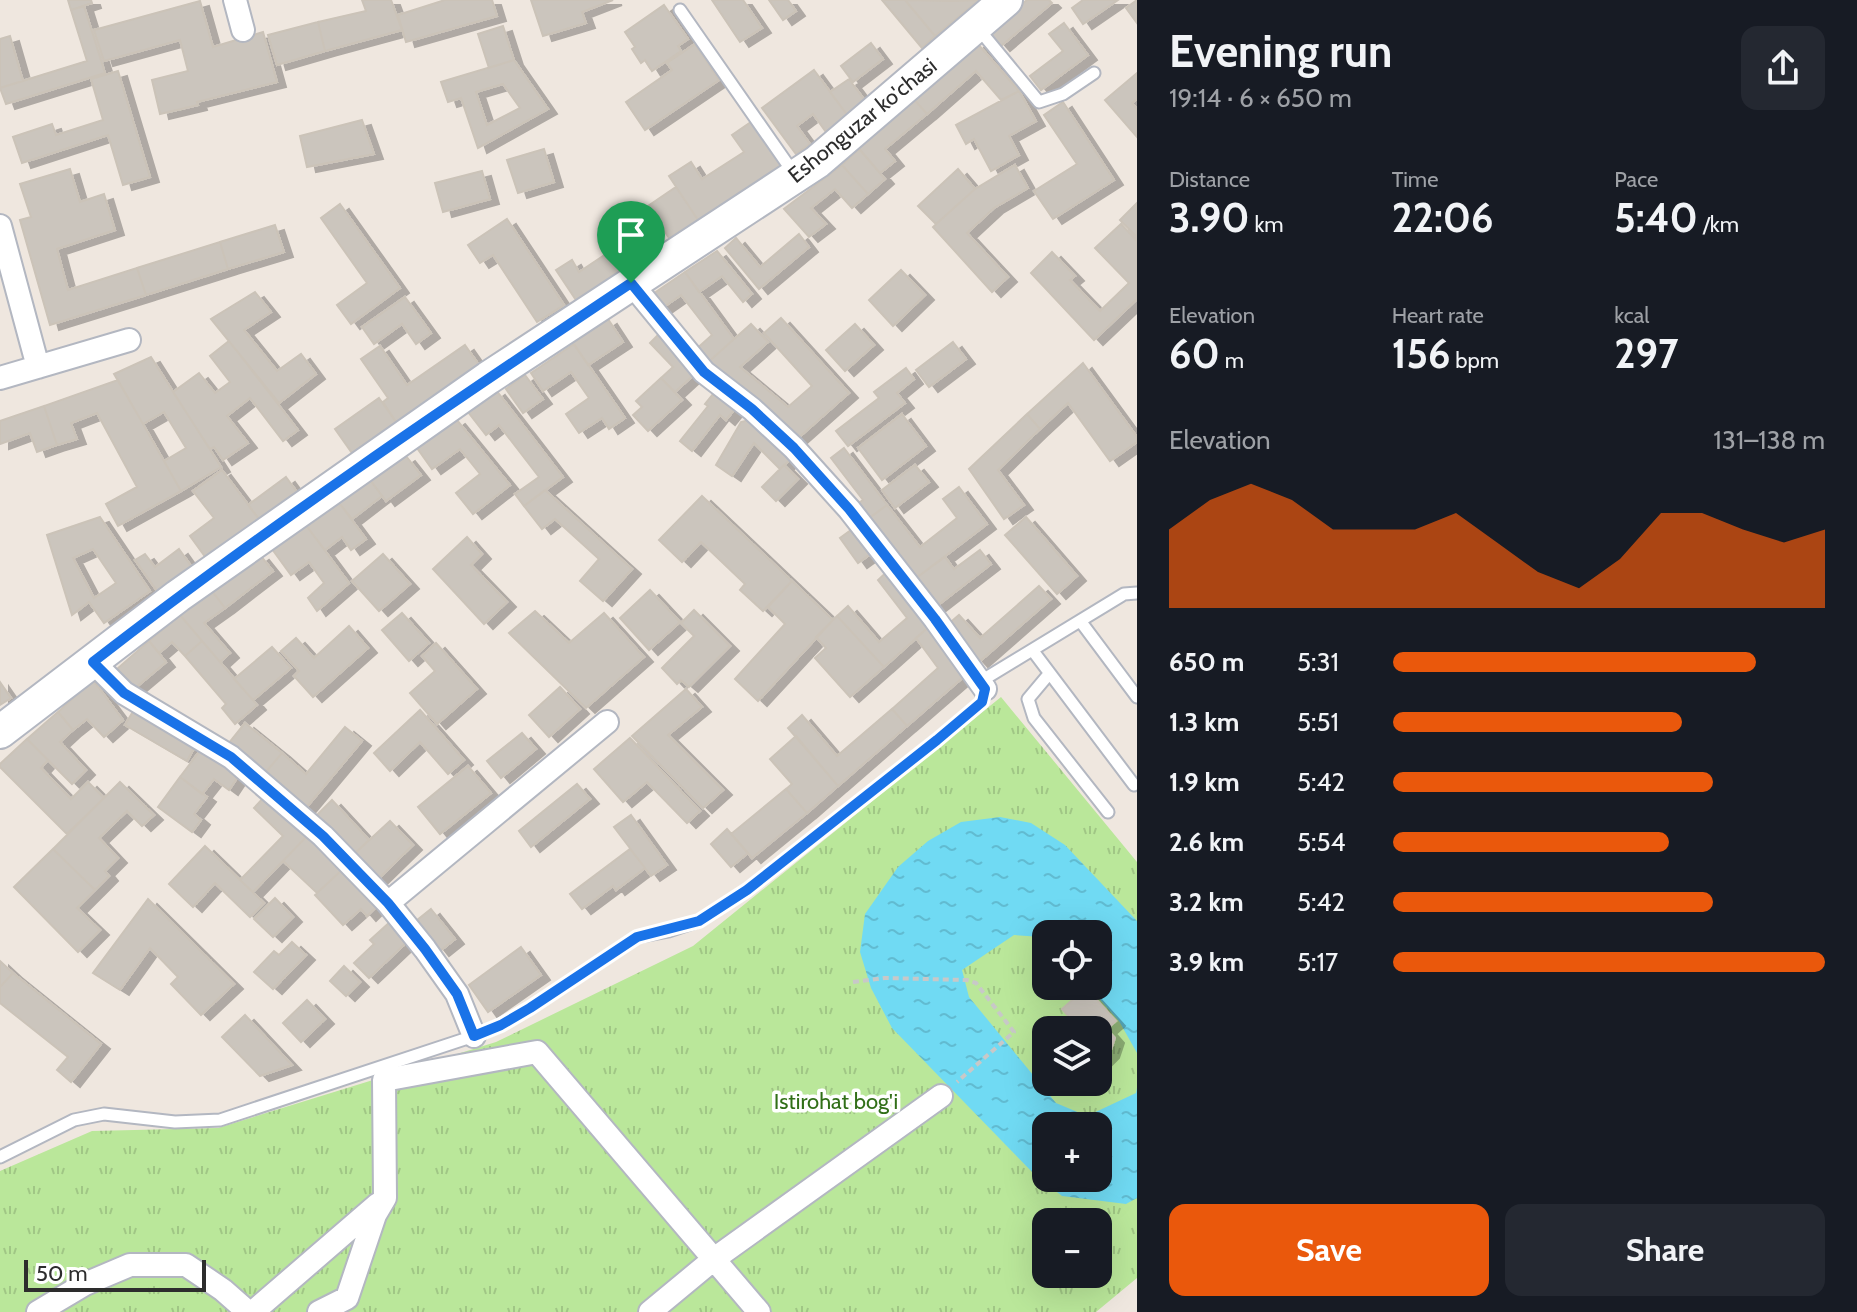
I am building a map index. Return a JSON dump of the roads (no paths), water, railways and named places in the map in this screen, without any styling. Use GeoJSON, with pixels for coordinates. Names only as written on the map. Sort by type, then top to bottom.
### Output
{"type":"FeatureCollection","features":[{"type":"Feature","properties":{"kind":"street"},"geometry":{"type":"LineString","coordinates":[[235,0],[243,30]]}},
{"type":"Feature","properties":{"kind":"street","name":"Eshonguzar ko'chasi"},"geometry":{"type":"LineString","coordinates":[[0,732],[203,578],[488,378],[817,162],[1006,0]]}},
{"type":"Feature","properties":{"kind":"street"},"geometry":{"type":"LineString","coordinates":[[0,226],[38,367]]}},
{"type":"Feature","properties":{"kind":"street"},"geometry":{"type":"LineString","coordinates":[[631,283],[704,372],[752,409],[794,448],[840,499],[983,685]]}},
{"type":"Feature","properties":{"kind":"street"},"geometry":{"type":"LineString","coordinates":[[0,378],[129,340]]}},
{"type":"Feature","properties":{"kind":"street"},"geometry":{"type":"LineString","coordinates":[[93,662],[124,693],[231,757],[323,836],[388,903],[457,994],[474,1036]]}},
{"type":"Feature","properties":{"kind":"street"},"geometry":{"type":"LineString","coordinates":[[388,903],[607,722]]}},
{"type":"Feature","properties":{"kind":"street"},"geometry":{"type":"LineString","coordinates":[[319,1312],[347,1298],[375,1215],[385,1198],[384,1080],[537,1052],[759,1312]]}},
{"type":"Feature","properties":{"kind":"street"},"geometry":{"type":"LineString","coordinates":[[650,1312],[714,1259],[946,1091]]}},
{"type":"Feature","properties":{"kind":"street"},"geometry":{"type":"LineString","coordinates":[[38,1312],[85,1284],[130,1265],[186,1265],[251,1312],[385,1198]]}},
{"type":"Feature","properties":{"kind":"lane"},"geometry":{"type":"LineString","coordinates":[[680,10],[795,175]]}},
{"type":"Feature","properties":{"kind":"lane"},"geometry":{"type":"LineString","coordinates":[[976,27],[1039,102],[1063,94],[1094,73]]}},
{"type":"Feature","properties":{"kind":"lane"},"geometry":{"type":"LineString","coordinates":[[2,1152],[74,1120],[104,1114],[175,1122],[220,1120],[501,1025],[637,937],[699,921],[747,890],[982,702],[983,685],[1124,594],[1137,593]]}},
{"type":"Feature","properties":{"kind":"lane"},"geometry":{"type":"LineString","coordinates":[[1081,622],[1137,697]]}},
{"type":"Feature","properties":{"kind":"lane"},"geometry":{"type":"LineString","coordinates":[[1033,651],[1134,785]]}},
{"type":"Feature","properties":{"kind":"lane"},"geometry":{"type":"LineString","coordinates":[[1049,674],[1028,699],[1034,718],[1108,812]]}},
{"type":"Feature","properties":{"kind":"water"},"geometry":{"type":"Polygon","coordinates":[[[1000,817],[1031,823],[1065,845],[1137,921],[1137,1053],[1119,1021],[1100,1000],[1112,1000],[1112,920],[1032,920],[1032,936],[1014,935],[962,970],[969,997],[1032,1074],[1032,1096],[1050,1096],[1056,1103],[1077,1112],[1032,1112],[1032,1172],[892,1028],[871,988],[860,952],[865,914],[898,867],[928,841],[961,822],[1000,817]]]}},
{"type":"Feature","properties":{"kind":"water"},"geometry":{"type":"Polygon","coordinates":[[[1137,1088],[1137,1198],[1126,1204],[1062,1196],[1057,1192],[1112,1192],[1112,1112],[1096,1112],[1136,1093],[1137,1088]]]}},
{"type":"Feature","properties":{"kind":"park label","name":"Istirohat bog'i"},"geometry":{"type":"Point","coordinates":[836,1101]}}]}
